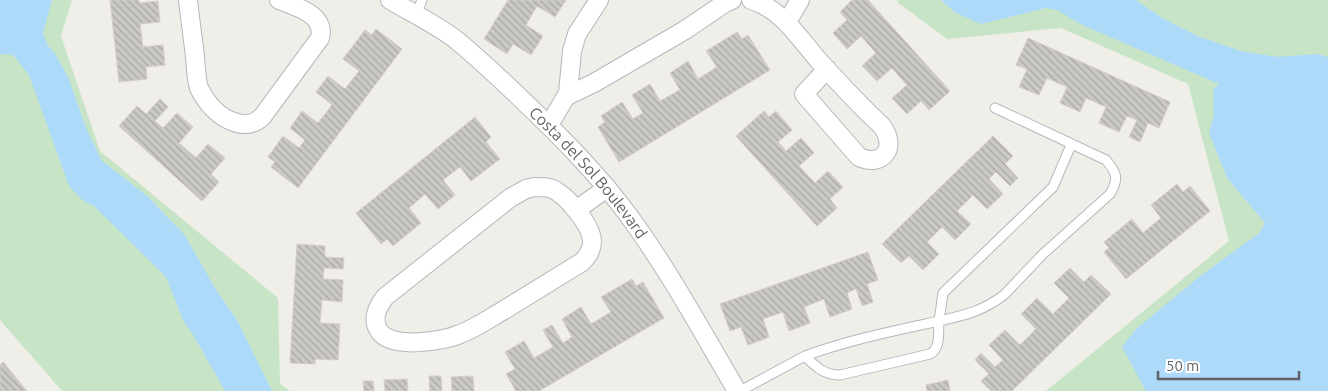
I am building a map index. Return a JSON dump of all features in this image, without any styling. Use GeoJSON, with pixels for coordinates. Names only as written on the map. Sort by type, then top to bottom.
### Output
{"type":"FeatureCollection","features":[{"type":"Feature","properties":{"kind":"street"},"geometry":{"type":"LineString","coordinates":[[188,0],[199,86],[210,104],[222,117],[230,121],[246,124],[251,124],[262,116],[320,38],[320,27],[314,17],[306,11],[280,0]]}},
{"type":"Feature","properties":{"kind":"street","name":"Costa del Sol Boulevard"},"geometry":{"type":"LineString","coordinates":[[390,0],[419,8],[549,125],[589,167],[634,223],[655,254],[738,391]]}},
{"type":"Feature","properties":{"kind":"street"},"geometry":{"type":"LineString","coordinates":[[549,125],[568,93],[574,44],[582,26],[599,0]]}},
{"type":"Feature","properties":{"kind":"street"},"geometry":{"type":"LineString","coordinates":[[567,96],[594,83],[732,0]]}},
{"type":"Feature","properties":{"kind":"street"},"geometry":{"type":"LineString","coordinates":[[751,0],[787,22],[827,69],[886,132],[889,144],[883,156],[872,160],[859,157],[804,94],[827,69]]}},
{"type":"Feature","properties":{"kind":"street"},"geometry":{"type":"LineString","coordinates":[[787,22],[800,0]]}},
{"type":"Feature","properties":{"kind":"street"},"geometry":{"type":"LineString","coordinates":[[534,187],[550,188],[563,196],[576,210],[592,236],[588,257],[474,328],[452,338],[400,342],[381,334],[376,327],[378,306],[385,297],[518,193],[534,187]]}},
{"type":"Feature","properties":{"kind":"street"},"geometry":{"type":"LineString","coordinates":[[576,210],[607,188]]}},
{"type":"Feature","properties":{"kind":"lane"},"geometry":{"type":"LineString","coordinates":[[738,391],[805,356],[831,347],[978,311],[1004,295],[1049,248],[1110,194],[1116,178],[1114,170],[1106,160],[995,108]]}},
{"type":"Feature","properties":{"kind":"lane"},"geometry":{"type":"LineString","coordinates":[[805,356],[824,372],[840,375],[930,354],[935,351],[938,345],[938,321],[943,293],[1053,187],[1071,144]]}},
{"type":"Feature","properties":{"kind":"green space"},"geometry":{"type":"Polygon","coordinates":[[[0,0],[72,0],[61,36],[100,151],[278,298],[280,384],[290,391],[62,391],[0,320],[0,0]]]}},
{"type":"Feature","properties":{"kind":"green space"},"geometry":{"type":"Polygon","coordinates":[[[898,0],[1328,0],[1328,391],[1046,391],[1229,241],[1188,84],[1061,28],[947,39],[897,2],[898,0]]]}},
{"type":"Feature","properties":{"kind":"water"},"geometry":{"type":"Polygon","coordinates":[[[0,0],[52,0],[43,33],[48,46],[54,52],[68,77],[86,128],[102,161],[146,195],[184,234],[215,288],[237,320],[272,391],[225,391],[183,320],[166,277],[94,206],[82,200],[69,186],[29,75],[13,55],[0,54],[0,0]]]}},
{"type":"Feature","properties":{"kind":"water"},"geometry":{"type":"Polygon","coordinates":[[[941,0],[1136,0],[1164,19],[1200,37],[1241,51],[1278,57],[1317,54],[1328,57],[1328,391],[1146,391],[1122,347],[1136,329],[1199,277],[1259,233],[1265,223],[1227,178],[1209,133],[1214,115],[1213,90],[1219,84],[1080,24],[1057,10],[1046,8],[981,24],[956,13],[941,0]]]}},
{"type":"Feature","properties":{"kind":"building"},"geometry":{"type":"Polygon","coordinates":[[[110,0],[139,0],[139,3],[158,1],[160,22],[140,24],[143,47],[163,45],[165,65],[146,67],[147,79],[119,82],[110,0]]]}},
{"type":"Feature","properties":{"kind":"building"},"geometry":{"type":"Polygon","coordinates":[[[508,0],[566,0],[555,17],[537,6],[526,25],[543,36],[531,55],[513,44],[507,54],[484,39],[508,0]]]}},
{"type":"Feature","properties":{"kind":"building"},"geometry":{"type":"Polygon","coordinates":[[[852,0],[868,0],[950,91],[929,110],[921,101],[907,114],[892,98],[907,85],[892,68],[877,81],[862,66],[876,53],[861,36],[847,49],[833,33],[847,20],[840,12],[852,0]]]}},
{"type":"Feature","properties":{"kind":"building"},"geometry":{"type":"Polygon","coordinates":[[[376,29],[402,49],[298,188],[271,167],[275,162],[268,157],[283,136],[299,148],[305,140],[290,128],[302,111],[318,123],[332,105],[316,92],[328,76],[345,89],[359,71],[343,59],[365,30],[372,35],[376,29]]]}},
{"type":"Feature","properties":{"kind":"building"},"geometry":{"type":"Polygon","coordinates":[[[737,32],[742,39],[748,35],[770,70],[619,162],[598,127],[605,122],[601,116],[622,102],[633,119],[643,113],[632,95],[650,84],[660,101],[680,90],[670,73],[688,61],[698,79],[717,67],[706,51],[737,32]]]}},
{"type":"Feature","properties":{"kind":"building"},"geometry":{"type":"Polygon","coordinates":[[[1028,38],[1170,102],[1159,128],[1148,123],[1140,142],[1129,137],[1137,120],[1127,116],[1119,132],[1099,123],[1106,107],[1086,98],[1080,112],[1060,103],[1067,87],[1047,78],[1039,95],[1019,87],[1027,69],[1016,65],[1028,38]]]}},
{"type":"Feature","properties":{"kind":"building"},"geometry":{"type":"Polygon","coordinates":[[[160,99],[168,107],[155,121],[163,128],[177,113],[193,127],[179,143],[196,158],[208,144],[225,158],[211,174],[219,182],[202,201],[119,126],[137,106],[146,114],[160,99]]]}},
{"type":"Feature","properties":{"kind":"building"},"geometry":{"type":"Polygon","coordinates":[[[764,111],[769,117],[776,111],[792,130],[778,142],[786,151],[801,138],[814,153],[799,166],[815,183],[828,171],[843,187],[830,199],[837,208],[817,226],[736,136],[764,111]]]}},
{"type":"Feature","properties":{"kind":"building"},"geometry":{"type":"Polygon","coordinates":[[[475,117],[491,137],[486,142],[500,159],[471,181],[460,167],[443,180],[455,195],[438,209],[425,194],[409,208],[421,223],[393,246],[387,239],[381,244],[356,213],[475,117]]]}},
{"type":"Feature","properties":{"kind":"building"},"geometry":{"type":"Polygon","coordinates":[[[993,136],[1013,156],[1005,164],[1018,178],[1010,186],[996,172],[989,179],[1003,194],[987,209],[973,195],[957,211],[971,224],[955,240],[942,227],[927,242],[939,254],[923,270],[909,256],[901,263],[882,244],[993,136]]]}},
{"type":"Feature","properties":{"kind":"building"},"geometry":{"type":"Polygon","coordinates":[[[1177,184],[1183,192],[1190,186],[1210,211],[1126,279],[1104,252],[1109,248],[1104,242],[1132,219],[1143,233],[1161,218],[1151,205],[1177,184]]]}},
{"type":"Feature","properties":{"kind":"building"},"geometry":{"type":"Polygon","coordinates":[[[297,244],[325,246],[325,257],[344,258],[343,269],[324,268],[323,279],[343,280],[342,302],[322,300],[320,323],[340,324],[338,360],[315,359],[315,364],[290,363],[297,244]]]}},
{"type":"Feature","properties":{"kind":"building"},"geometry":{"type":"Polygon","coordinates":[[[868,252],[878,280],[867,284],[873,302],[862,306],[856,289],[847,293],[852,309],[830,317],[824,299],[804,307],[810,323],[789,331],[783,312],[763,319],[769,337],[748,345],[741,327],[730,331],[720,304],[868,252]]]}},
{"type":"Feature","properties":{"kind":"building"},"geometry":{"type":"Polygon","coordinates":[[[1070,268],[1084,282],[1091,275],[1111,294],[1012,391],[991,391],[981,381],[989,374],[975,360],[981,353],[995,367],[1003,360],[989,345],[1005,330],[1020,345],[1036,329],[1021,314],[1037,298],[1053,314],[1069,298],[1054,283],[1070,268]]]}},
{"type":"Feature","properties":{"kind":"building"},"geometry":{"type":"Polygon","coordinates":[[[632,279],[636,286],[643,282],[664,318],[539,391],[516,391],[506,374],[515,369],[505,352],[524,341],[534,358],[553,347],[543,330],[552,325],[563,343],[572,337],[562,319],[581,307],[591,324],[611,312],[601,297],[632,279]]]}},
{"type":"Feature","properties":{"kind":"building"},"geometry":{"type":"Polygon","coordinates":[[[3,362],[27,391],[0,391],[0,365],[3,362]]]}},
{"type":"Feature","properties":{"kind":"building"},"geometry":{"type":"Polygon","coordinates":[[[429,376],[441,376],[442,391],[430,391],[429,376]]]}},
{"type":"Feature","properties":{"kind":"building"},"geometry":{"type":"Polygon","coordinates":[[[473,376],[474,391],[452,391],[451,377],[473,376]]]}},
{"type":"Feature","properties":{"kind":"building"},"geometry":{"type":"Polygon","coordinates":[[[407,379],[408,391],[385,391],[384,380],[407,379]]]}},
{"type":"Feature","properties":{"kind":"building"},"geometry":{"type":"Polygon","coordinates":[[[948,380],[950,391],[927,391],[926,385],[948,380]]]}},
{"type":"Feature","properties":{"kind":"building"},"geometry":{"type":"Polygon","coordinates":[[[363,381],[373,381],[374,391],[364,391],[363,381]]]}}]}
